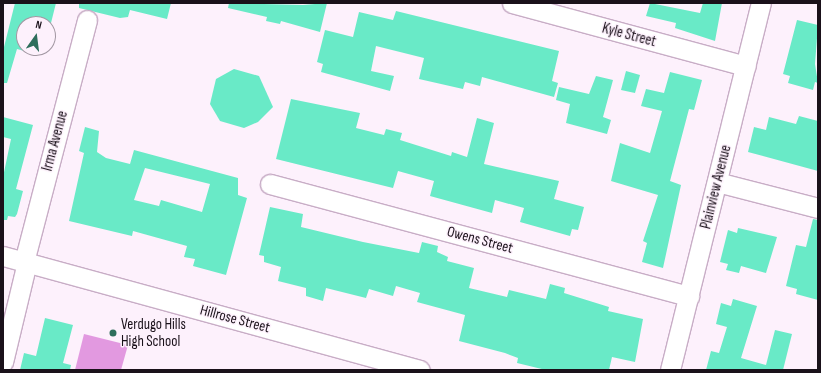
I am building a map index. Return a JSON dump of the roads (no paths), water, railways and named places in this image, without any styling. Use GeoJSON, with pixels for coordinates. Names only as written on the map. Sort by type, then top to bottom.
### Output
{"type":"FeatureCollection","features":[{"type":"Feature","properties":{"kind":"street","name":"Kyle Street"},"geometry":{"type":"LineString","coordinates":[[512,3],[746,66]]}},
{"type":"Feature","properties":{"kind":"street","name":"Plainview Avenue"},"geometry":{"type":"LineString","coordinates":[[670,370],[761,3]]}},
{"type":"Feature","properties":{"kind":"street","name":"Irma Avenue"},"geometry":{"type":"LineString","coordinates":[[3,362],[26,262],[87,20]]}},
{"type":"Feature","properties":{"kind":"street"},"geometry":{"type":"LineString","coordinates":[[717,182],[818,208]]}},
{"type":"Feature","properties":{"kind":"street","name":"Owens Street"},"geometry":{"type":"LineString","coordinates":[[270,184],[689,296]]}},
{"type":"Feature","properties":{"kind":"street","name":"Hillrose Street"},"geometry":{"type":"LineString","coordinates":[[3,256],[420,370]]}},
{"type":"Feature","properties":{"kind":"place","name":"Verdugo Hills High School"},"geometry":{"type":"Point","coordinates":[113,333]}}]}
